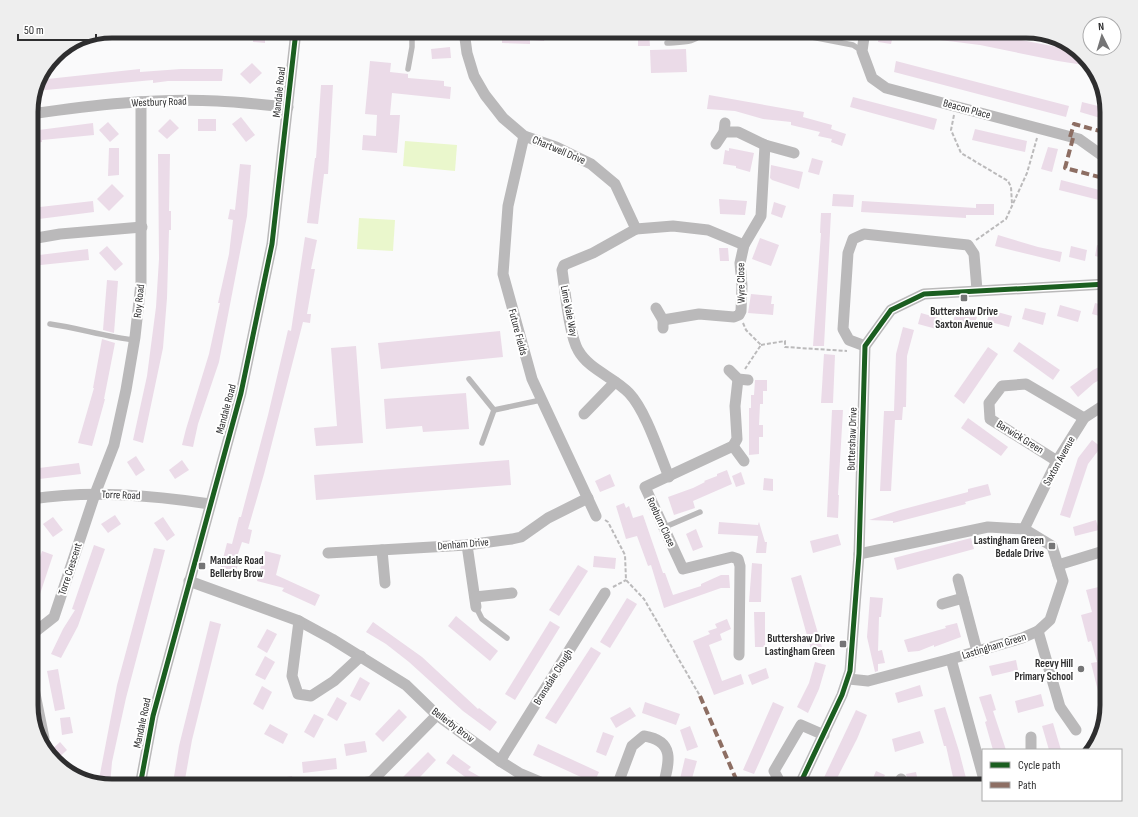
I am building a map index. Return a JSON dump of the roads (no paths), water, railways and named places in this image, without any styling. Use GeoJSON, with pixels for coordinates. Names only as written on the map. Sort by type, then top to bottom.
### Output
{"type":"FeatureCollection","features":[{"type":"Feature","properties":{"kind":"street","name":"Mandale Road"},"geometry":{"type":"LineString","coordinates":[[141,779],[153,716],[241,393],[272,244],[295,38]]}},
{"type":"Feature","properties":{"kind":"street","name":"Chartwell Drive"},"geometry":{"type":"LineString","coordinates":[[465,38],[467,53],[478,82],[485,95],[504,118],[524,136],[556,147],[591,164],[615,184],[636,229]]}},
{"type":"Feature","properties":{"kind":"street","name":"Beacon Place"},"geometry":{"type":"LineString","coordinates":[[864,38],[862,51],[872,78],[886,88],[1079,139],[1100,154]]}},
{"type":"Feature","properties":{"kind":"street","name":"Westbury Road"},"geometry":{"type":"LineString","coordinates":[[38,113],[83,107],[141,102],[217,101],[288,107]]}},
{"type":"Feature","properties":{"kind":"street","name":"Roy Road"},"geometry":{"type":"LineString","coordinates":[[95,494],[114,445],[135,340],[141,283],[141,102]]}},
{"type":"Feature","properties":{"kind":"street"},"geometry":{"type":"LineString","coordinates":[[716,144],[724,128],[738,132],[765,145],[794,152]]}},
{"type":"Feature","properties":{"kind":"street","name":"Future Fields"},"geometry":{"type":"LineString","coordinates":[[524,136],[508,206],[503,274],[520,340],[541,400],[596,516]]}},
{"type":"Feature","properties":{"kind":"street"},"geometry":{"type":"LineString","coordinates":[[636,229],[673,226],[708,230],[744,245],[762,216],[765,145]]}},
{"type":"Feature","properties":{"kind":"street"},"geometry":{"type":"LineString","coordinates":[[38,238],[60,234],[142,227]]}},
{"type":"Feature","properties":{"kind":"street","name":"Lime Vale Way"},"geometry":{"type":"LineString","coordinates":[[636,229],[593,253],[564,265],[562,270],[572,332],[577,350],[586,360],[628,391],[638,403],[669,477]]}},
{"type":"Feature","properties":{"kind":"street"},"geometry":{"type":"LineString","coordinates":[[977,290],[974,254],[968,244],[864,234],[853,239],[848,253],[842,329],[849,340],[865,349],[891,310],[924,294],[1100,284]]}},
{"type":"Feature","properties":{"kind":"street","name":"Wyre Close"},"geometry":{"type":"LineString","coordinates":[[656,308],[663,324],[699,314],[734,317],[739,315],[741,311],[742,286],[740,263],[744,245]]}},
{"type":"Feature","properties":{"kind":"street","name":"Buttershaw Drive"},"geometry":{"type":"LineString","coordinates":[[802,779],[824,735],[848,679],[859,554],[865,349]]}},
{"type":"Feature","properties":{"kind":"street"},"geometry":{"type":"LineString","coordinates":[[729,370],[743,380],[735,406],[737,439],[733,446],[744,461]]}},
{"type":"Feature","properties":{"kind":"street"},"geometry":{"type":"LineString","coordinates":[[584,414],[615,382]]}},
{"type":"Feature","properties":{"kind":"street","name":"Barwick Green"},"geometry":{"type":"LineString","coordinates":[[1057,460],[990,419],[989,403],[1002,386],[1026,384],[1084,418]]}},
{"type":"Feature","properties":{"kind":"street","name":"Saxton Avenue"},"geometry":{"type":"LineString","coordinates":[[1024,529],[1057,460],[1084,418],[1100,408]]}},
{"type":"Feature","properties":{"kind":"street","name":"Roeburn Close"},"geometry":{"type":"LineString","coordinates":[[733,446],[645,487],[665,527],[683,569],[732,557],[738,559],[740,566],[739,655]]}},
{"type":"Feature","properties":{"kind":"street","name":"Torre Road"},"geometry":{"type":"LineString","coordinates":[[38,498],[95,494],[153,496],[210,504]]}},
{"type":"Feature","properties":{"kind":"street","name":"Torre Crescent"},"geometry":{"type":"LineString","coordinates":[[38,630],[54,617],[95,494]]}},
{"type":"Feature","properties":{"kind":"street","name":"Denham Drive"},"geometry":{"type":"LineString","coordinates":[[328,553],[468,545],[521,537],[548,518],[588,498]]}},
{"type":"Feature","properties":{"kind":"street","name":"Lastingham Green"},"geometry":{"type":"LineString","coordinates":[[848,679],[868,681],[951,659],[1022,638],[1038,631],[1050,620],[1063,580],[1052,546],[1024,529],[988,527],[859,554]]}},
{"type":"Feature","properties":{"kind":"street"},"geometry":{"type":"LineString","coordinates":[[468,545],[475,602],[512,593]]}},
{"type":"Feature","properties":{"kind":"street"},"geometry":{"type":"LineString","coordinates":[[382,550],[385,583]]}},
{"type":"Feature","properties":{"kind":"street"},"geometry":{"type":"LineString","coordinates":[[1058,565],[1100,552]]}},
{"type":"Feature","properties":{"kind":"street"},"geometry":{"type":"LineString","coordinates":[[958,579],[977,651]]}},
{"type":"Feature","properties":{"kind":"street","name":"Bellerby Brow"},"geometry":{"type":"LineString","coordinates":[[189,581],[299,620],[361,656],[406,685],[437,715],[500,761],[519,773],[533,779]]}},
{"type":"Feature","properties":{"kind":"street","name":"Bransdale Clough"},"geometry":{"type":"LineString","coordinates":[[500,761],[605,593]]}},
{"type":"Feature","properties":{"kind":"street"},"geometry":{"type":"LineString","coordinates":[[942,604],[963,598]]}},
{"type":"Feature","properties":{"kind":"street"},"geometry":{"type":"LineString","coordinates":[[299,620],[292,676],[298,694],[311,696],[334,681],[361,656]]}},
{"type":"Feature","properties":{"kind":"street"},"geometry":{"type":"LineString","coordinates":[[1038,631],[1060,707],[1076,730]]}},
{"type":"Feature","properties":{"kind":"street"},"geometry":{"type":"LineString","coordinates":[[951,659],[982,772]]}},
{"type":"Feature","properties":{"kind":"street"},"geometry":{"type":"LineString","coordinates":[[38,708],[41,725]]}},
{"type":"Feature","properties":{"kind":"street"},"geometry":{"type":"LineString","coordinates":[[373,779],[437,715]]}},
{"type":"Feature","properties":{"kind":"street"},"geometry":{"type":"LineString","coordinates":[[778,779],[774,771],[801,725],[824,735]]}},
{"type":"Feature","properties":{"kind":"street"},"geometry":{"type":"LineString","coordinates":[[620,779],[632,746],[644,736],[655,738],[664,745],[667,750],[669,761],[665,779]]}},
{"type":"Feature","properties":{"kind":"street"},"geometry":{"type":"LineString","coordinates":[[1031,737],[1031,749]]}},
{"type":"Feature","properties":{"kind":"lane"},"geometry":{"type":"LineString","coordinates":[[408,69],[412,38]]}},
{"type":"Feature","properties":{"kind":"lane"},"geometry":{"type":"LineString","coordinates":[[666,43],[690,41],[696,38]]}},
{"type":"Feature","properties":{"kind":"lane"},"geometry":{"type":"LineString","coordinates":[[817,38],[853,45],[862,51]]}},
{"type":"Feature","properties":{"kind":"lane"},"geometry":{"type":"LineString","coordinates":[[50,324],[75,327],[110,337],[135,340]]}},
{"type":"Feature","properties":{"kind":"lane"},"geometry":{"type":"LineString","coordinates":[[469,379],[494,410]]}},
{"type":"Feature","properties":{"kind":"lane"},"geometry":{"type":"LineString","coordinates":[[494,410],[541,400]]}},
{"type":"Feature","properties":{"kind":"lane"},"geometry":{"type":"LineString","coordinates":[[482,443],[494,410]]}},
{"type":"Feature","properties":{"kind":"lane"},"geometry":{"type":"LineString","coordinates":[[665,527],[700,512]]}},
{"type":"Feature","properties":{"kind":"lane"},"geometry":{"type":"LineString","coordinates":[[475,602],[482,619],[507,638]]}},
{"type":"Feature","properties":{"kind":"place","name":"Buttershaw Drive Saxton Avenue"},"geometry":{"type":"Point","coordinates":[964,298]}},
{"type":"Feature","properties":{"kind":"place","name":"Lastingham Green Bedale Drive"},"geometry":{"type":"Point","coordinates":[1052,546]}},
{"type":"Feature","properties":{"kind":"place","name":"Mandale Road Bellerby Brow"},"geometry":{"type":"Point","coordinates":[202,566]}},
{"type":"Feature","properties":{"kind":"place","name":"Buttershaw Drive Lastingham Green"},"geometry":{"type":"Point","coordinates":[843,644]}},
{"type":"Feature","properties":{"kind":"place","name":"Reevy Hill Primary School"},"geometry":{"type":"Point","coordinates":[1081,669]}}]}
